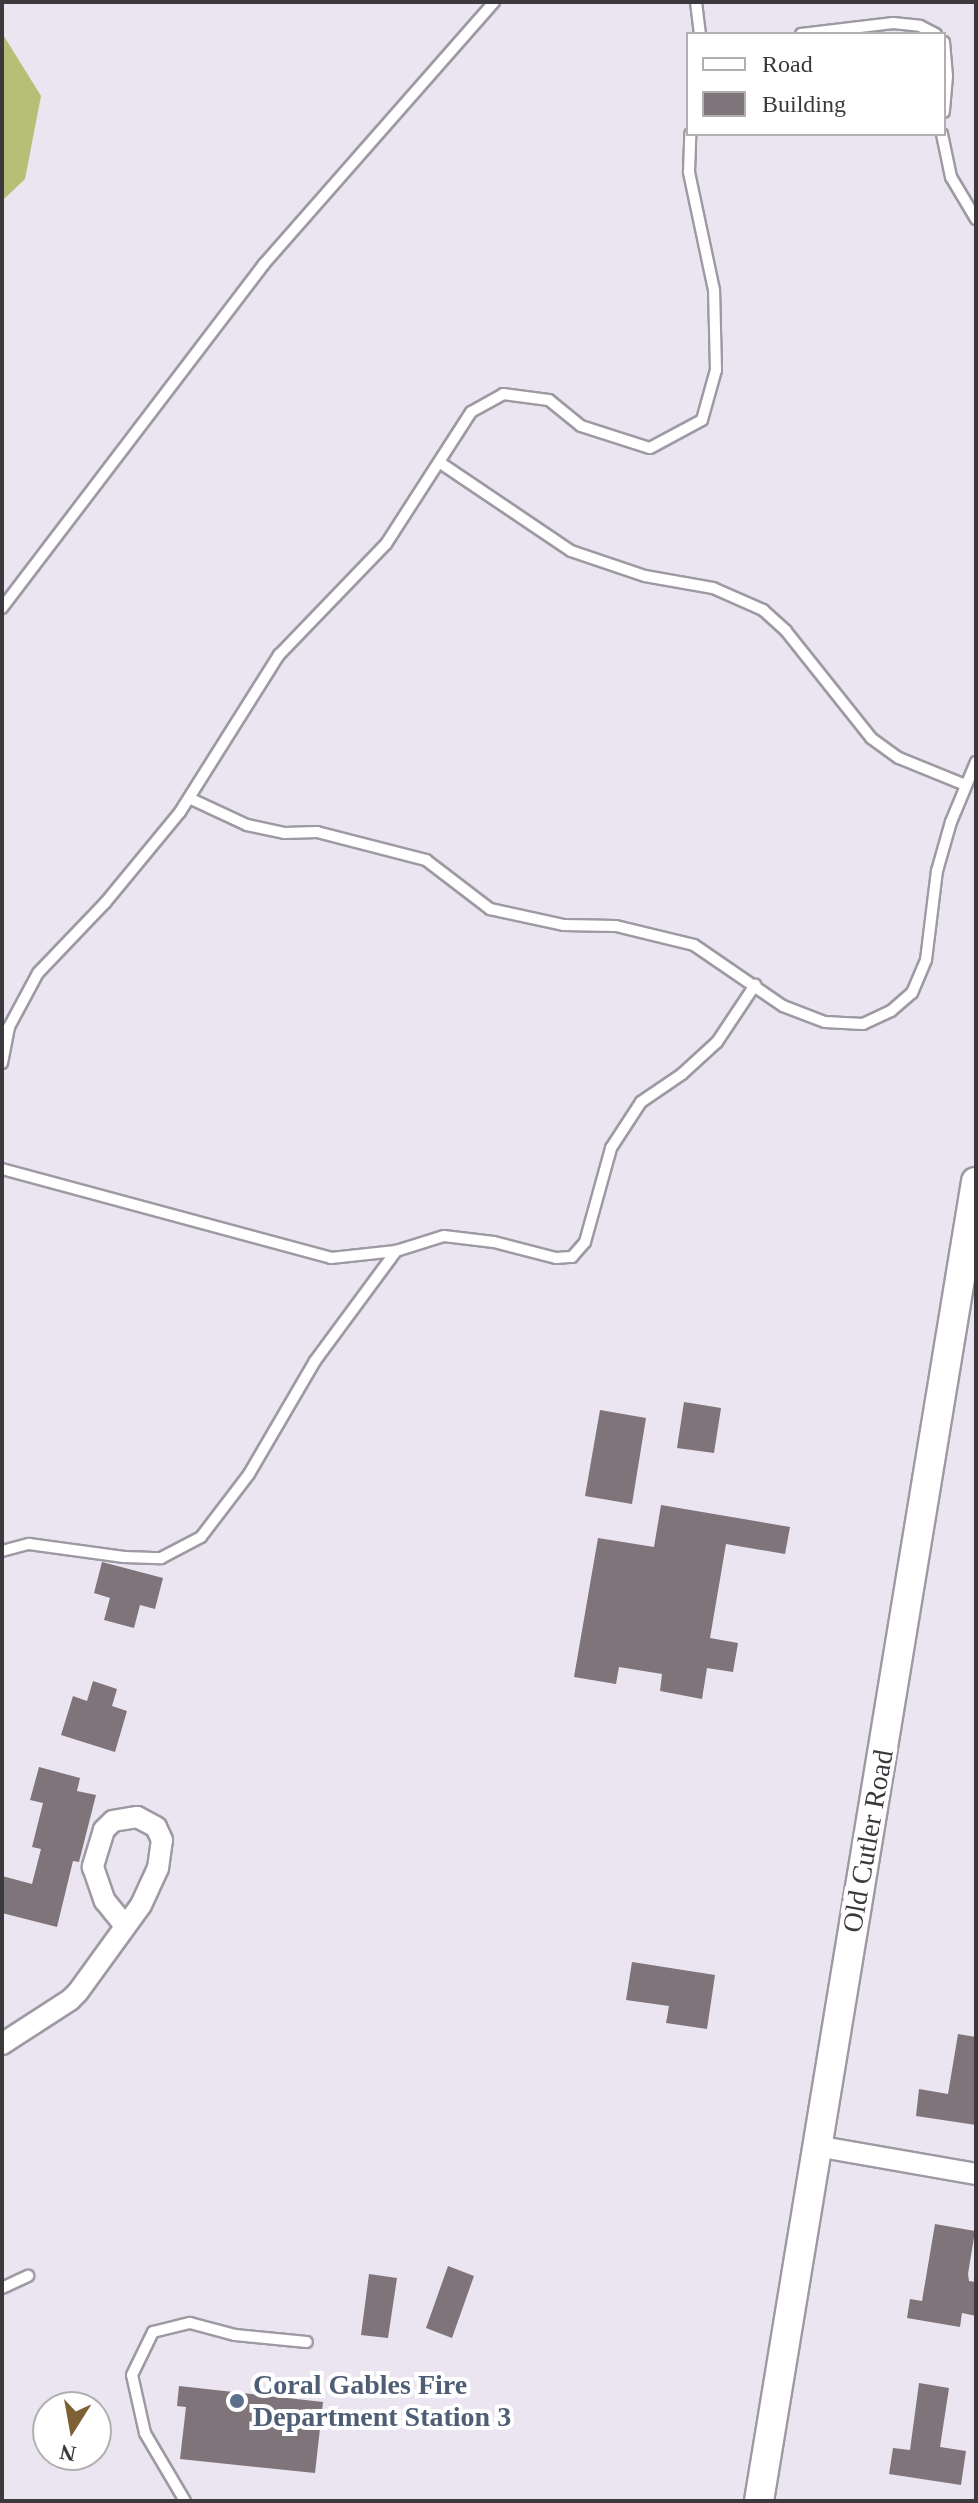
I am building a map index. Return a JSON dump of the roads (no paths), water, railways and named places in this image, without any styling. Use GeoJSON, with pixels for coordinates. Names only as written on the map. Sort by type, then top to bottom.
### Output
{"type":"FeatureCollection","features":[{"type":"Feature","properties":{"kind":"main road","name":"Old Cutler Road"},"geometry":{"type":"LineString","coordinates":[[759,2501],[816,2146],[966,1310],[975,1193]]}},
{"type":"Feature","properties":{"kind":"street"},"geometry":{"type":"LineString","coordinates":[[2,2044],[61,2010],[78,1992],[141,1905],[162,1849],[161,1832],[137,1817],[113,1821],[104,1830],[93,1867],[105,1901],[125,1926]]}},
{"type":"Feature","properties":{"kind":"street"},"geometry":{"type":"LineString","coordinates":[[816,2146],[976,2174]]}},
{"type":"Feature","properties":{"kind":"lane"},"geometry":{"type":"LineString","coordinates":[[2,608],[264,264],[494,2]]}},
{"type":"Feature","properties":{"kind":"lane"},"geometry":{"type":"LineString","coordinates":[[696,2],[700,32]]}},
{"type":"Feature","properties":{"kind":"lane"},"geometry":{"type":"LineString","coordinates":[[818,32],[893,23],[920,26],[932,32]]}},
{"type":"Feature","properties":{"kind":"lane"},"geometry":{"type":"LineString","coordinates":[[946,51],[946,74]]}},
{"type":"Feature","properties":{"kind":"lane"},"geometry":{"type":"LineString","coordinates":[[2,1063],[9,1027],[38,973],[105,903],[189,798],[279,655],[386,544],[471,412],[503,394],[549,400],[581,426],[650,448],[702,420],[716,370],[714,290],[689,172],[690,136]]}},
{"type":"Feature","properties":{"kind":"lane"},"geometry":{"type":"LineString","coordinates":[[942,136],[951,177],[976,219]]}},
{"type":"Feature","properties":{"kind":"lane"},"geometry":{"type":"LineString","coordinates":[[439,462],[571,551],[645,576],[713,588],[763,610],[786,631],[871,738],[899,758],[965,785]]}},
{"type":"Feature","properties":{"kind":"lane"},"geometry":{"type":"LineString","coordinates":[[189,798],[247,825],[285,833],[317,832],[426,860],[490,909],[564,925],[616,926],[694,945],[783,1006],[825,1022],[863,1024],[891,1011],[912,993],[926,960],[937,871],[965,785],[976,762]]}},
{"type":"Feature","properties":{"kind":"lane"},"geometry":{"type":"LineString","coordinates":[[2,1169],[331,1258],[396,1251],[444,1236],[494,1242],[556,1258],[572,1257],[585,1242],[611,1148],[641,1102],[682,1074],[717,1042],[755,985]]}},
{"type":"Feature","properties":{"kind":"lane"},"geometry":{"type":"LineString","coordinates":[[2,1551],[29,1544],[124,1557],[161,1558],[201,1537],[249,1474],[315,1361],[396,1251]]}},
{"type":"Feature","properties":{"kind":"lane"},"geometry":{"type":"LineString","coordinates":[[2,2288],[28,2276]]}},
{"type":"Feature","properties":{"kind":"lane"},"geometry":{"type":"LineString","coordinates":[[185,2501],[145,2433],[132,2375],[153,2332],[190,2323],[235,2335],[307,2342]]}},
{"type":"Feature","properties":{"kind":"place","name":"Coral Gables Fire Department Station 3"},"geometry":{"type":"Point","coordinates":[237,2401]}}]}
